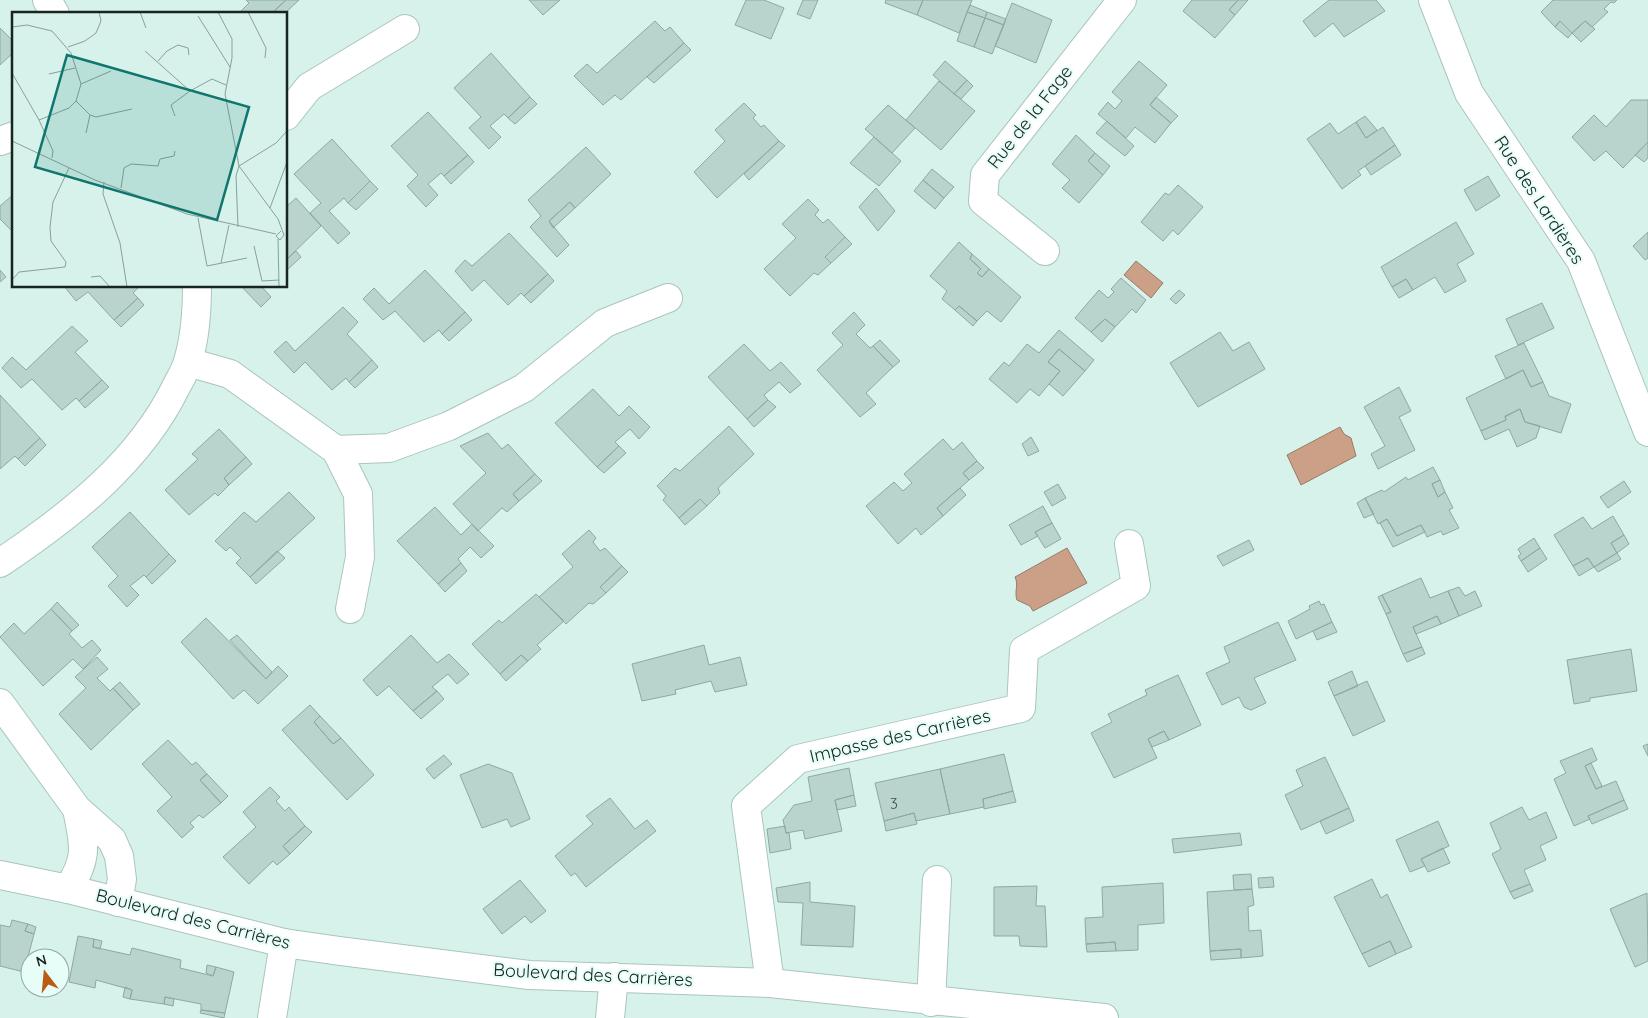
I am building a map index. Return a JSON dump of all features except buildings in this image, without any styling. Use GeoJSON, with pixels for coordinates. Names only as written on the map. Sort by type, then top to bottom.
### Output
{"type":"FeatureCollection","features":[{"type":"Feature","properties":{"kind":"street"},"geometry":{"type":"LineString","coordinates":[[47,0],[55,12]]}},
{"type":"Feature","properties":{"kind":"street","name":"Rue des Lardières"},"geometry":{"type":"LineString","coordinates":[[1433,0],[1469,93],[1581,260],[1648,432]]}},
{"type":"Feature","properties":{"kind":"street","name":"Rue de la Fage"},"geometry":{"type":"LineString","coordinates":[[1044,251],[983,201],[985,175],[1113,3]]}},
{"type":"Feature","properties":{"kind":"street"},"geometry":{"type":"LineString","coordinates":[[288,113],[309,87],[405,29]]}},
{"type":"Feature","properties":{"kind":"street"},"geometry":{"type":"LineString","coordinates":[[0,141],[12,137]]}},
{"type":"Feature","properties":{"kind":"street"},"geometry":{"type":"LineString","coordinates":[[0,563],[93,494],[147,436],[168,405],[188,362],[197,307],[197,288]]}},
{"type":"Feature","properties":{"kind":"street"},"geometry":{"type":"LineString","coordinates":[[336,450],[389,448],[449,426],[524,388],[605,323],[668,298]]}},
{"type":"Feature","properties":{"kind":"street"},"geometry":{"type":"LineString","coordinates":[[188,362],[230,374],[336,450],[358,494],[360,557],[350,609]]}},
{"type":"Feature","properties":{"kind":"street","name":"Impasse des Carrières"},"geometry":{"type":"LineString","coordinates":[[770,983],[746,806],[798,759],[1021,708],[1024,650],[1136,586],[1128,544]]}},
{"type":"Feature","properties":{"kind":"street"},"geometry":{"type":"LineString","coordinates":[[0,703],[77,809],[112,840],[119,856],[122,879],[118,902]]}},
{"type":"Feature","properties":{"kind":"street"},"geometry":{"type":"LineString","coordinates":[[68,889],[80,870],[84,847],[77,809]]}},
{"type":"Feature","properties":{"kind":"street","name":"Boulevard des Carrières"},"geometry":{"type":"LineString","coordinates":[[0,875],[68,889],[284,943],[529,975],[770,983],[931,1002],[1104,1018]]}},
{"type":"Feature","properties":{"kind":"street"},"geometry":{"type":"LineString","coordinates":[[931,1002],[937,880]]}},
{"type":"Feature","properties":{"kind":"street"},"geometry":{"type":"LineString","coordinates":[[272,1018],[284,943]]}},
{"type":"Feature","properties":{"kind":"street"},"geometry":{"type":"LineString","coordinates":[[610,1018],[614,977]]}},
{"type":"Feature","properties":{"kind":"shaded area"},"geometry":{"type":"Polygon","coordinates":[[[1136,261],[1163,283],[1151,298],[1124,275],[1136,261]]]}},
{"type":"Feature","properties":{"kind":"shaded area"},"geometry":{"type":"Polygon","coordinates":[[[1340,427],[1344,434],[1351,438],[1356,456],[1301,485],[1287,455],[1340,427]]]}},
{"type":"Feature","properties":{"kind":"shaded area"},"geometry":{"type":"Polygon","coordinates":[[[1067,548],[1087,583],[1033,611],[1030,606],[1017,600],[1015,577],[1067,548]]]}}]}
